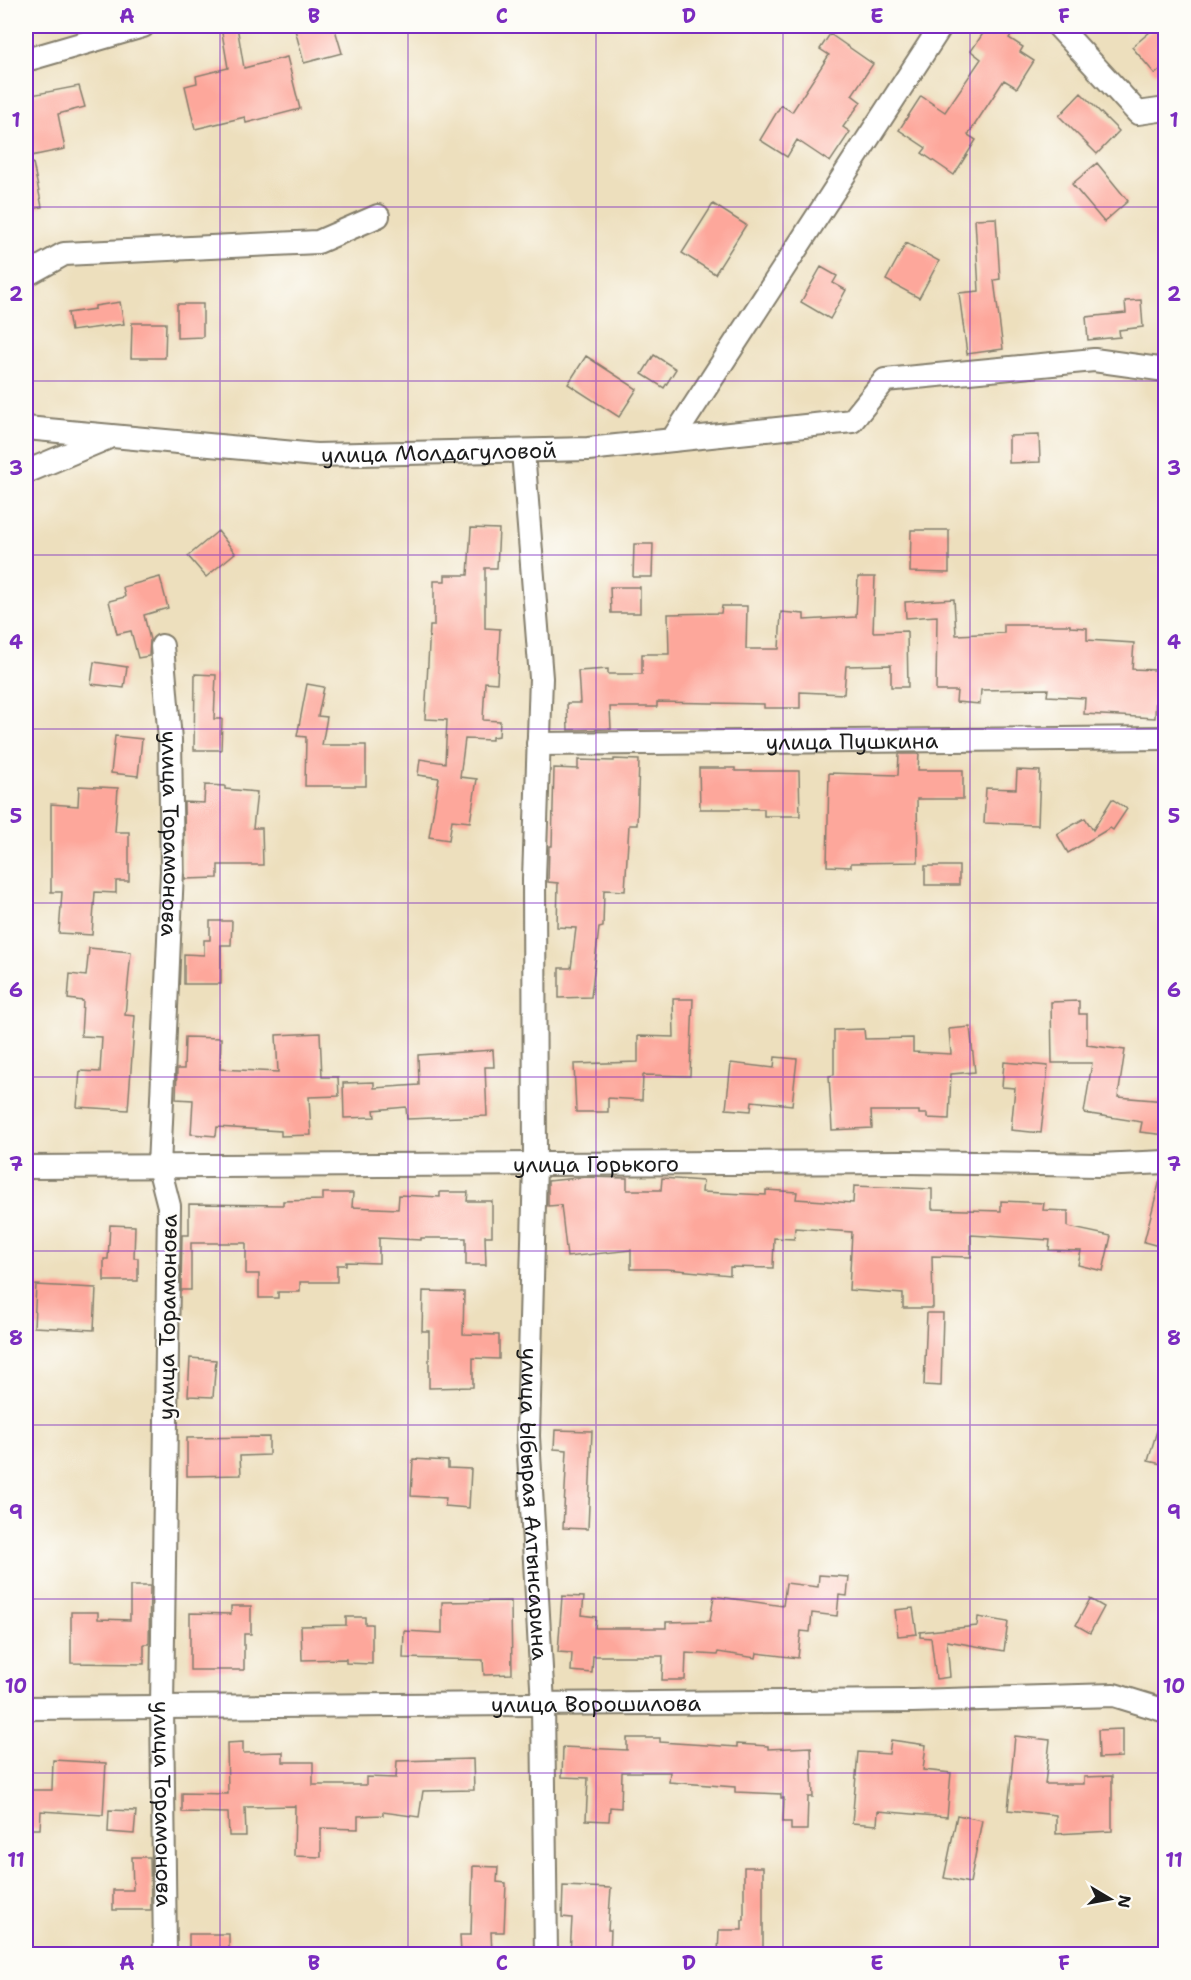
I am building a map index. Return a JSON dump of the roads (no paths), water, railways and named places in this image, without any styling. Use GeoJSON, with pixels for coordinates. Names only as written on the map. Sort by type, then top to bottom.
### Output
{"type":"FeatureCollection","features":[{"type":"Feature","properties":{"kind":"street"},"geometry":{"type":"LineString","coordinates":[[26,60],[143,26]]}},
{"type":"Feature","properties":{"kind":"street"},"geometry":{"type":"LineString","coordinates":[[672,440],[941,26]]}},
{"type":"Feature","properties":{"kind":"street"},"geometry":{"type":"LineString","coordinates":[[1058,26],[1138,113],[1166,109]]}},
{"type":"Feature","properties":{"kind":"street"},"geometry":{"type":"LineString","coordinates":[[26,275],[64,254],[318,242],[378,216]]}},
{"type":"Feature","properties":{"kind":"street","name":"улица Молдагуловой"},"geometry":{"type":"LineString","coordinates":[[26,428],[316,455],[588,449],[852,421],[885,380],[1094,360],[1166,370]]}},
{"type":"Feature","properties":{"kind":"street"},"geometry":{"type":"LineString","coordinates":[[26,472],[111,436]]}},
{"type":"Feature","properties":{"kind":"street","name":"улица Ыбырая Алтынсарина"},"geometry":{"type":"LineString","coordinates":[[522,451],[541,678],[534,879],[535,1164],[528,1436],[543,1704],[546,1954]]}},
{"type":"Feature","properties":{"kind":"street","name":"улица Торамонова"},"geometry":{"type":"LineString","coordinates":[[162,646],[170,740],[171,871],[159,1167],[169,1206],[162,1706],[165,1954]]}},
{"type":"Feature","properties":{"kind":"street","name":"улица Пушкина"},"geometry":{"type":"LineString","coordinates":[[538,744],[1166,738]]}},
{"type":"Feature","properties":{"kind":"street","name":"улица Горького"},"geometry":{"type":"LineString","coordinates":[[26,1167],[906,1162],[1098,1165],[1166,1162]]}},
{"type":"Feature","properties":{"kind":"street","name":"улица Ворошилова"},"geometry":{"type":"LineString","coordinates":[[26,1708],[912,1701],[1114,1695],[1166,1711]]}}]}
